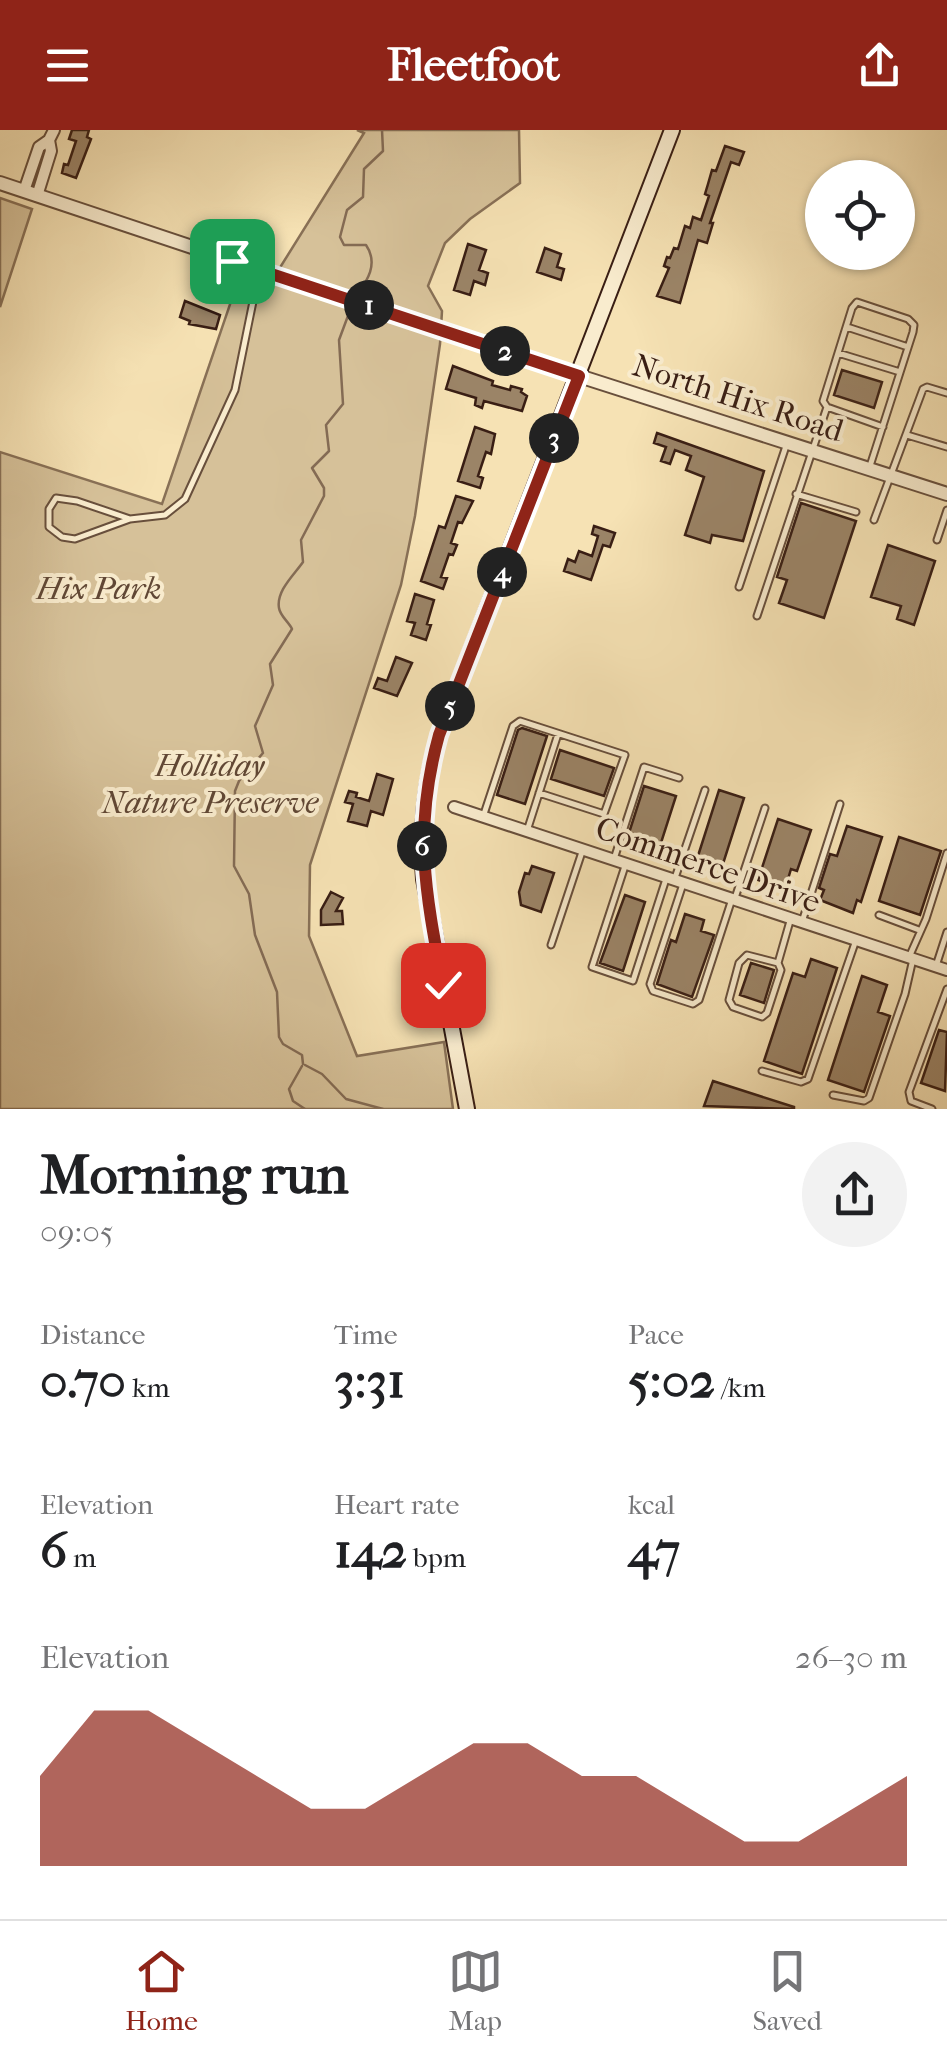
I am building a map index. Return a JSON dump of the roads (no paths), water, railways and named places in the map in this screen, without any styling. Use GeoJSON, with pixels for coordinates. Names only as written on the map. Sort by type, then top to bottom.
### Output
{"type":"FeatureCollection","features":[{"type":"Feature","properties":{"kind":"main road"},"geometry":{"type":"LineString","coordinates":[[468,1109],[424,879],[426,782],[439,735],[672,130]]}},
{"type":"Feature","properties":{"kind":"street"},"geometry":{"type":"LineString","coordinates":[[31,193],[51,151],[52,135]]}},
{"type":"Feature","properties":{"kind":"street","name":"North Hix Road"},"geometry":{"type":"LineString","coordinates":[[0,183],[947,494]]}},
{"type":"Feature","properties":{"kind":"street","name":"Commerce Drive"},"geometry":{"type":"LineString","coordinates":[[454,807],[941,968]]}},
{"type":"Feature","properties":{"kind":"lane"},"geometry":{"type":"LineString","coordinates":[[130,519],[56,498],[48,509],[49,528],[62,537],[75,539],[130,519],[165,515],[185,498],[235,390],[259,270]]}},
{"type":"Feature","properties":{"kind":"lane"},"geometry":{"type":"LineString","coordinates":[[757,616],[827,407],[824,398],[838,353],[854,305],[861,302],[912,322],[908,347],[869,469]]}},
{"type":"Feature","properties":{"kind":"lane"},"geometry":{"type":"LineString","coordinates":[[847,327],[908,347]]}},
{"type":"Feature","properties":{"kind":"lane"},"geometry":{"type":"LineString","coordinates":[[838,353],[900,372]]}},
{"type":"Feature","properties":{"kind":"lane"},"geometry":{"type":"LineString","coordinates":[[874,520],[923,389],[947,393]]}},
{"type":"Feature","properties":{"kind":"lane"},"geometry":{"type":"LineString","coordinates":[[827,407],[882,427]]}},
{"type":"Feature","properties":{"kind":"lane"},"geometry":{"type":"LineString","coordinates":[[907,435],[947,447]]}},
{"type":"Feature","properties":{"kind":"lane"},"geometry":{"type":"LineString","coordinates":[[739,586],[787,442]]}},
{"type":"Feature","properties":{"kind":"lane"},"geometry":{"type":"LineString","coordinates":[[796,494],[856,512]]}},
{"type":"Feature","properties":{"kind":"lane"},"geometry":{"type":"LineString","coordinates":[[937,540],[947,510]]}},
{"type":"Feature","properties":{"kind":"lane"},"geometry":{"type":"LineString","coordinates":[[483,817],[513,726],[520,721],[625,755],[604,814],[539,793]]}},
{"type":"Feature","properties":{"kind":"lane"},"geometry":{"type":"LineString","coordinates":[[528,831],[558,733]]}},
{"type":"Feature","properties":{"kind":"lane"},"geometry":{"type":"LineString","coordinates":[[614,859],[644,766],[679,778]]}},
{"type":"Feature","properties":{"kind":"lane"},"geometry":{"type":"LineString","coordinates":[[626,863],[592,967],[632,981],[675,879],[705,790]]}},
{"type":"Feature","properties":{"kind":"lane"},"geometry":{"type":"LineString","coordinates":[[778,963],[747,955],[740,962],[729,1000],[732,1007],[762,1017],[767,1013],[780,970],[778,963],[840,804]]}},
{"type":"Feature","properties":{"kind":"lane"},"geometry":{"type":"LineString","coordinates":[[675,879],[650,984],[653,991],[693,1004],[698,1000],[765,808]]}},
{"type":"Feature","properties":{"kind":"lane"},"geometry":{"type":"LineString","coordinates":[[551,945],[583,849]]}},
{"type":"Feature","properties":{"kind":"lane"},"geometry":{"type":"LineString","coordinates":[[834,1095],[864,1101],[869,1098],[905,994],[919,930],[947,853]]}},
{"type":"Feature","properties":{"kind":"lane"},"geometry":{"type":"LineString","coordinates":[[879,915],[919,930]]}},
{"type":"Feature","properties":{"kind":"lane"},"geometry":{"type":"LineString","coordinates":[[941,968],[947,932]]}},
{"type":"Feature","properties":{"kind":"lane"},"geometry":{"type":"LineString","coordinates":[[762,1070],[801,1082],[808,1079],[856,940]]}},
{"type":"Feature","properties":{"kind":"lane"},"geometry":{"type":"LineString","coordinates":[[932,1109],[911,1101],[909,1092],[947,989]]}},
{"type":"Feature","properties":{"kind":"waterway"},"geometry":{"type":"LineString","coordinates":[[356,297],[370,272],[370,252],[366,245],[344,245],[340,237],[347,210],[363,197],[364,169],[383,151],[382,130]]}},
{"type":"Feature","properties":{"kind":"waterway"},"geometry":{"type":"LineString","coordinates":[[303,1064],[302,1055],[283,1044],[279,1037],[277,992],[255,935],[249,894],[234,866],[235,791],[263,753],[255,726],[273,685],[270,664],[292,629],[281,614],[280,595],[303,562],[301,540],[324,496],[324,488],[312,468],[329,451],[326,425],[343,404],[339,340],[352,305]]}},
{"type":"Feature","properties":{"kind":"waterway"},"geometry":{"type":"LineString","coordinates":[[305,1065],[322,1074],[346,1099],[383,1109]]}},
{"type":"Feature","properties":{"kind":"waterway"},"geometry":{"type":"LineString","coordinates":[[302,1066],[289,1089],[293,1101],[305,1109]]}},
{"type":"Feature","properties":{"kind":"park label","name":"Hix Park"},"geometry":{"type":"Point","coordinates":[99,588]}},
{"type":"Feature","properties":{"kind":"park label","name":"Holliday Nature Preserve"},"geometry":{"type":"Point","coordinates":[210,784]}}]}
